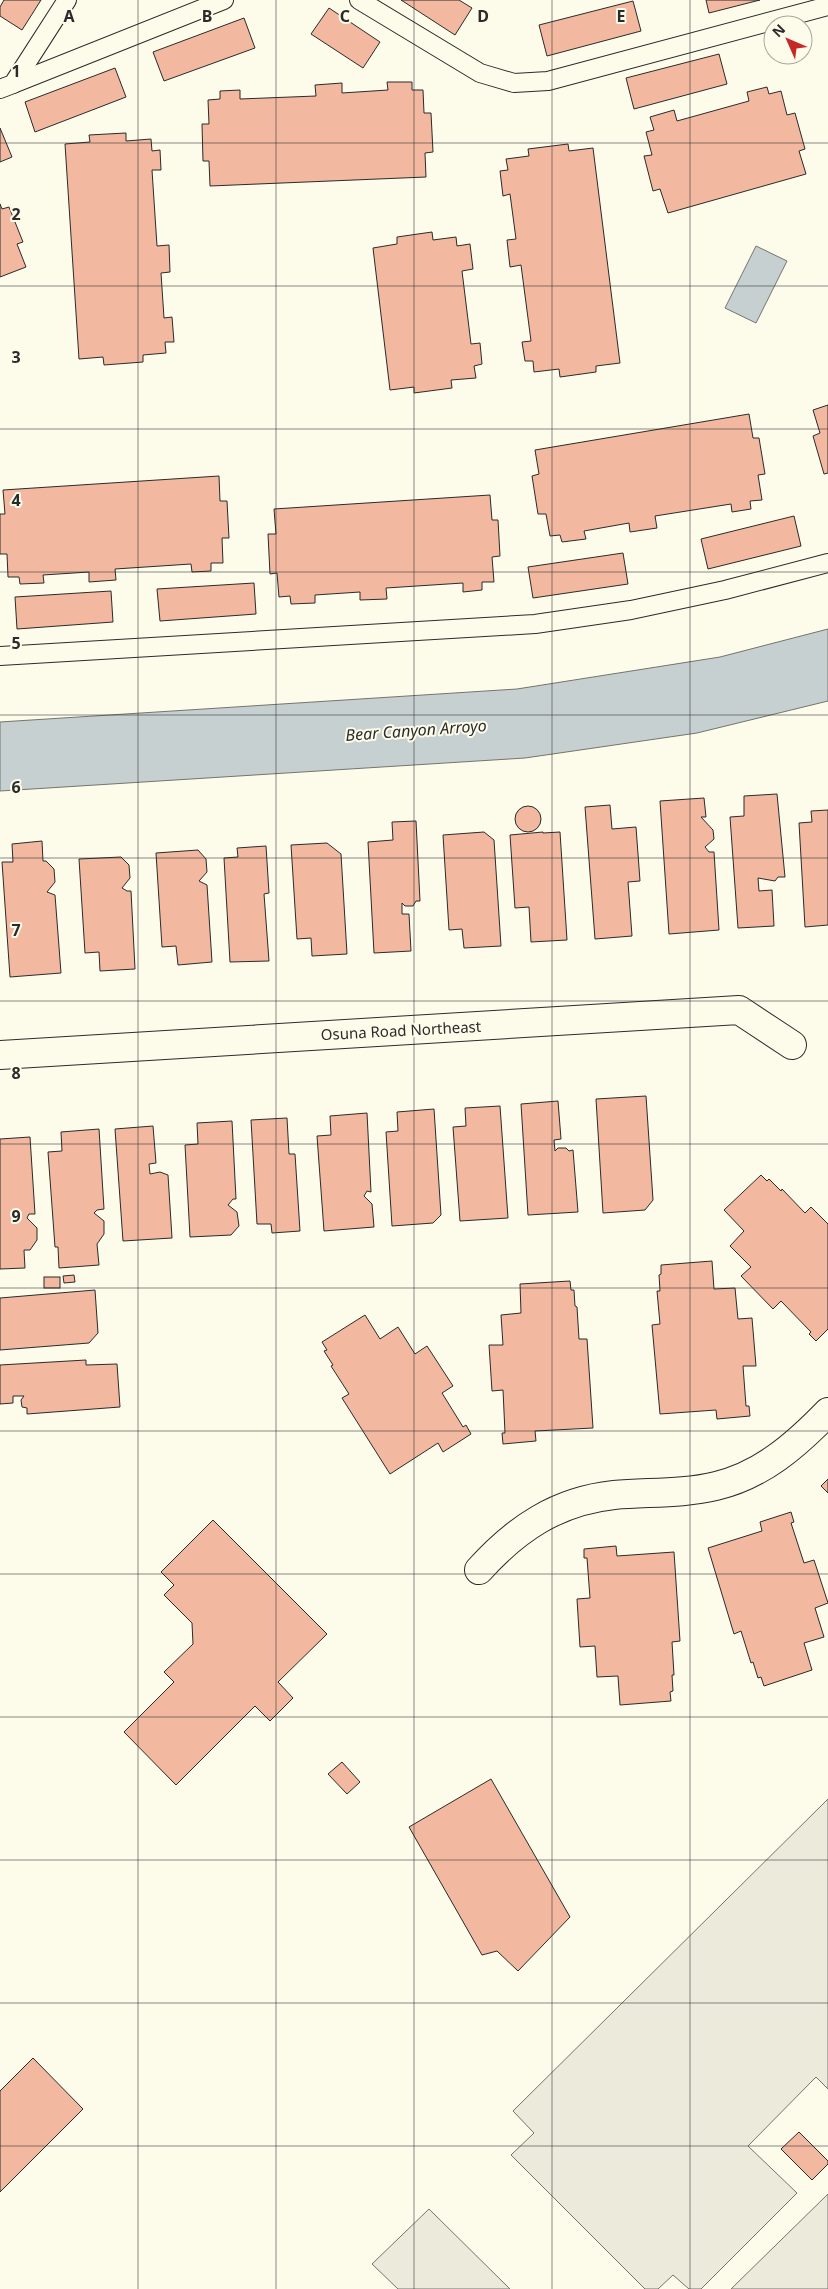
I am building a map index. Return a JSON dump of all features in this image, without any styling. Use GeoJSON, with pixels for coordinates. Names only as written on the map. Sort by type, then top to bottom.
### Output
{"type":"FeatureCollection","features":[{"type":"Feature","properties":{"kind":"street","name":"Osuna Road Northeast"},"geometry":{"type":"LineString","coordinates":[[0,1056],[739,1010],[792,1045]]}},
{"type":"Feature","properties":{"kind":"street"},"geometry":{"type":"LineString","coordinates":[[478,1570],[499,1547],[524,1528],[552,1512],[581,1501],[612,1496],[693,1490],[739,1479],[763,1467],[785,1452],[828,1412]]}},
{"type":"Feature","properties":{"kind":"lane"},"geometry":{"type":"LineString","coordinates":[[6,87],[67,0]]}},
{"type":"Feature","properties":{"kind":"lane"},"geometry":{"type":"LineString","coordinates":[[6,87],[224,0]]}},
{"type":"Feature","properties":{"kind":"lane"},"geometry":{"type":"LineString","coordinates":[[359,0],[480,74],[514,83],[548,80],[828,6]]}},
{"type":"Feature","properties":{"kind":"lane"},"geometry":{"type":"LineString","coordinates":[[0,656],[535,624],[631,610],[725,590],[828,563]]}},
{"type":"Feature","properties":{"kind":"shaded area"},"geometry":{"type":"Polygon","coordinates":[[[828,1799],[828,2089],[816,2077],[748,2146],[797,2193],[701,2289],[689,2289],[673,2275],[658,2289],[645,2289],[511,2155],[534,2133],[513,2111],[828,1799]]]}},
{"type":"Feature","properties":{"kind":"shaded area"},"geometry":{"type":"Polygon","coordinates":[[[828,2194],[828,2289],[731,2289],[828,2194]]]}},
{"type":"Feature","properties":{"kind":"shaded area"},"geometry":{"type":"Polygon","coordinates":[[[429,2209],[510,2289],[398,2289],[372,2264],[429,2209]]]}},
{"type":"Feature","properties":{"kind":"water"},"geometry":{"type":"Polygon","coordinates":[[[756,246],[787,261],[756,323],[725,308],[756,246]]]}},
{"type":"Feature","properties":{"kind":"water","name":"Bear Canyon Arroyo"},"geometry":{"type":"Polygon","coordinates":[[[828,629],[828,701],[697,733],[525,758],[0,791],[0,722],[517,689],[720,657],[828,629]]]}},
{"type":"Feature","properties":{"kind":"building"},"geometry":{"type":"Polygon","coordinates":[[[4,0],[41,0],[22,30],[0,16],[0,7],[4,0]]]}},
{"type":"Feature","properties":{"kind":"building"},"geometry":{"type":"Polygon","coordinates":[[[401,0],[459,0],[472,8],[455,35],[401,0]]]}},
{"type":"Feature","properties":{"kind":"building"},"geometry":{"type":"Polygon","coordinates":[[[706,0],[760,0],[709,13],[706,0]]]}},
{"type":"Feature","properties":{"kind":"building"},"geometry":{"type":"Polygon","coordinates":[[[633,1],[641,31],[547,56],[539,25],[633,1]]]}},
{"type":"Feature","properties":{"kind":"building"},"geometry":{"type":"Polygon","coordinates":[[[329,8],[380,42],[363,68],[311,34],[329,8]]]}},
{"type":"Feature","properties":{"kind":"building"},"geometry":{"type":"Polygon","coordinates":[[[244,18],[255,48],[164,81],[153,52],[244,18]]]}},
{"type":"Feature","properties":{"kind":"building"},"geometry":{"type":"Polygon","coordinates":[[[719,54],[727,84],[634,109],[626,78],[719,54]]]}},
{"type":"Feature","properties":{"kind":"building"},"geometry":{"type":"Polygon","coordinates":[[[115,68],[126,97],[35,132],[25,102],[115,68]]]}},
{"type":"Feature","properties":{"kind":"building"},"geometry":{"type":"Polygon","coordinates":[[[387,82],[412,82],[412,90],[423,90],[424,113],[431,113],[433,152],[425,153],[426,177],[210,186],[209,161],[203,161],[202,124],[209,124],[208,100],[220,99],[220,91],[240,90],[240,99],[316,96],[315,85],[342,83],[342,93],[388,90],[387,82]]]}},
{"type":"Feature","properties":{"kind":"building"},"geometry":{"type":"Polygon","coordinates":[[[767,87],[769,94],[781,91],[787,115],[795,113],[805,149],[799,151],[806,174],[668,213],[660,189],[653,191],[644,156],[652,155],[646,132],[654,130],[650,117],[674,110],[677,121],[749,101],[747,92],[767,87]]]}},
{"type":"Feature","properties":{"kind":"building"},"geometry":{"type":"Polygon","coordinates":[[[0,128],[12,157],[0,162],[0,128]]]}},
{"type":"Feature","properties":{"kind":"building"},"geometry":{"type":"Polygon","coordinates":[[[126,133],[126,141],[151,139],[152,151],[160,150],[161,170],[152,170],[157,246],[169,245],[170,272],[161,273],[164,318],[172,317],[174,342],[165,342],[166,353],[143,355],[143,362],[104,365],[103,357],[79,359],[65,144],[90,142],[89,135],[126,133]]]}},
{"type":"Feature","properties":{"kind":"building"},"geometry":{"type":"Polygon","coordinates":[[[568,144],[569,151],[593,148],[620,363],[596,366],[596,372],[560,377],[559,369],[534,372],[533,361],[525,361],[522,342],[531,341],[521,265],[510,267],[507,240],[516,239],[510,194],[503,196],[500,171],[508,170],[506,159],[529,156],[528,149],[568,144]]]}},
{"type":"Feature","properties":{"kind":"building"},"geometry":{"type":"Polygon","coordinates":[[[0,204],[2,209],[9,207],[23,242],[17,244],[26,267],[0,277],[0,204]]]}},
{"type":"Feature","properties":{"kind":"building"},"geometry":{"type":"Polygon","coordinates":[[[432,232],[433,240],[456,237],[457,246],[470,244],[473,269],[462,271],[471,344],[480,343],[482,364],[474,366],[476,378],[451,380],[452,388],[414,393],[414,387],[390,390],[373,248],[397,244],[397,237],[432,232]]]}},
{"type":"Feature","properties":{"kind":"building"},"geometry":{"type":"Polygon","coordinates":[[[828,405],[828,473],[824,474],[813,436],[820,433],[813,410],[828,405]]]}},
{"type":"Feature","properties":{"kind":"building"},"geometry":{"type":"Polygon","coordinates":[[[749,414],[753,438],[759,438],[765,474],[758,475],[762,500],[750,501],[751,509],[732,512],[731,504],[655,516],[657,528],[630,532],[629,523],[584,531],[586,539],[562,542],[560,535],[550,536],[546,514],[538,514],[532,476],[539,474],[535,450],[749,414]]]}},
{"type":"Feature","properties":{"kind":"building"},"geometry":{"type":"Polygon","coordinates":[[[219,476],[220,501],[227,501],[229,538],[222,538],[223,563],[211,563],[211,571],[192,572],[191,564],[115,569],[116,580],[89,582],[89,572],[43,575],[44,583],[20,584],[19,577],[8,577],[7,554],[0,554],[0,514],[5,514],[3,490],[219,476]]]}},
{"type":"Feature","properties":{"kind":"building"},"geometry":{"type":"Polygon","coordinates":[[[490,495],[492,520],[498,520],[500,556],[492,557],[494,582],[482,582],[482,590],[463,592],[463,583],[386,588],[387,599],[360,600],[360,592],[315,595],[315,603],[291,604],[290,596],[279,597],[277,573],[270,574],[268,534],[276,534],[274,509],[490,495]]]}},
{"type":"Feature","properties":{"kind":"building"},"geometry":{"type":"Polygon","coordinates":[[[794,516],[801,546],[708,569],[701,539],[794,516]]]}},
{"type":"Feature","properties":{"kind":"building"},"geometry":{"type":"Polygon","coordinates":[[[623,553],[628,584],[533,598],[528,567],[623,553]]]}},
{"type":"Feature","properties":{"kind":"building"},"geometry":{"type":"Polygon","coordinates":[[[254,583],[256,614],[160,621],[157,589],[254,583]]]}},
{"type":"Feature","properties":{"kind":"building"},"geometry":{"type":"Polygon","coordinates":[[[111,591],[113,622],[17,629],[15,597],[111,591]]]}},
{"type":"Feature","properties":{"kind":"building"},"geometry":{"type":"Polygon","coordinates":[[[777,794],[785,877],[778,877],[775,881],[758,878],[759,891],[772,890],[774,926],[738,928],[730,817],[744,816],[744,796],[777,794]]]}},
{"type":"Feature","properties":{"kind":"building"},"geometry":{"type":"Polygon","coordinates":[[[704,798],[706,817],[701,817],[713,830],[714,839],[705,847],[709,852],[714,852],[719,930],[669,934],[660,801],[704,798]]]}},
{"type":"Feature","properties":{"kind":"building"},"geometry":{"type":"Polygon","coordinates":[[[610,805],[612,829],[636,827],[640,881],[628,882],[632,936],[595,939],[585,807],[610,805]]]}},
{"type":"Feature","properties":{"kind":"building"},"geometry":{"type":"Polygon","coordinates":[[[528,806],[537,810],[541,819],[537,828],[528,832],[519,828],[515,819],[519,810],[528,806]]]}},
{"type":"Feature","properties":{"kind":"building"},"geometry":{"type":"Polygon","coordinates":[[[828,810],[828,925],[805,927],[799,823],[812,822],[811,811],[828,810]]]}},
{"type":"Feature","properties":{"kind":"building"},"geometry":{"type":"Polygon","coordinates":[[[416,821],[420,901],[416,901],[413,906],[405,906],[402,903],[402,914],[409,914],[411,951],[374,953],[368,842],[393,840],[392,822],[416,821]]]}},
{"type":"Feature","properties":{"kind":"building"},"geometry":{"type":"Polygon","coordinates":[[[484,832],[494,840],[501,946],[464,948],[462,929],[449,930],[443,835],[484,832]]]}},
{"type":"Feature","properties":{"kind":"building"},"geometry":{"type":"Polygon","coordinates":[[[560,832],[567,940],[531,942],[529,907],[515,908],[510,835],[560,832]]]}},
{"type":"Feature","properties":{"kind":"building"},"geometry":{"type":"Polygon","coordinates":[[[42,841],[43,861],[46,861],[54,869],[55,882],[47,892],[55,895],[61,973],[10,977],[2,862],[13,862],[12,844],[42,841]]]}},
{"type":"Feature","properties":{"kind":"building"},"geometry":{"type":"Polygon","coordinates":[[[327,843],[341,854],[347,954],[312,956],[311,938],[297,939],[291,845],[327,843]]]}},
{"type":"Feature","properties":{"kind":"building"},"geometry":{"type":"Polygon","coordinates":[[[266,846],[269,893],[264,894],[269,961],[230,962],[224,858],[238,857],[237,848],[266,846]]]}},
{"type":"Feature","properties":{"kind":"building"},"geometry":{"type":"Polygon","coordinates":[[[198,850],[206,859],[207,872],[199,881],[207,885],[212,962],[178,965],[176,946],[162,947],[156,853],[198,850]]]}},
{"type":"Feature","properties":{"kind":"building"},"geometry":{"type":"Polygon","coordinates":[[[121,857],[129,865],[130,878],[122,888],[131,891],[135,969],[100,971],[99,952],[85,953],[79,859],[121,857]]]}},
{"type":"Feature","properties":{"kind":"building"},"geometry":{"type":"Polygon","coordinates":[[[646,1096],[653,1200],[645,1210],[603,1213],[596,1099],[646,1096]]]}},
{"type":"Feature","properties":{"kind":"building"},"geometry":{"type":"Polygon","coordinates":[[[558,1101],[561,1139],[554,1140],[555,1151],[558,1148],[566,1148],[569,1151],[573,1150],[578,1212],[528,1215],[521,1104],[558,1101]]]}},
{"type":"Feature","properties":{"kind":"building"},"geometry":{"type":"Polygon","coordinates":[[[500,1106],[508,1218],[460,1221],[453,1127],[466,1126],[465,1108],[500,1106]]]}},
{"type":"Feature","properties":{"kind":"building"},"geometry":{"type":"Polygon","coordinates":[[[434,1109],[441,1215],[433,1223],[392,1226],[386,1132],[398,1131],[397,1112],[434,1109]]]}},
{"type":"Feature","properties":{"kind":"building"},"geometry":{"type":"Polygon","coordinates":[[[367,1113],[371,1192],[367,1191],[364,1196],[372,1204],[374,1227],[324,1231],[317,1136],[331,1135],[330,1116],[367,1113]]]}},
{"type":"Feature","properties":{"kind":"building"},"geometry":{"type":"Polygon","coordinates":[[[287,1118],[289,1154],[295,1154],[300,1231],[272,1233],[271,1224],[257,1224],[251,1120],[287,1118]]]}},
{"type":"Feature","properties":{"kind":"building"},"geometry":{"type":"Polygon","coordinates":[[[232,1121],[236,1199],[233,1199],[228,1205],[237,1212],[239,1226],[231,1235],[190,1237],[185,1145],[198,1144],[197,1123],[232,1121]]]}},
{"type":"Feature","properties":{"kind":"building"},"geometry":{"type":"Polygon","coordinates":[[[153,1126],[156,1163],[149,1164],[150,1174],[160,1172],[168,1175],[172,1238],[123,1241],[115,1129],[153,1126]]]}},
{"type":"Feature","properties":{"kind":"building"},"geometry":{"type":"Polygon","coordinates":[[[99,1129],[104,1209],[97,1210],[94,1213],[104,1221],[104,1234],[97,1244],[99,1265],[59,1268],[58,1247],[55,1247],[48,1152],[62,1151],[61,1132],[99,1129]]]}},
{"type":"Feature","properties":{"kind":"building"},"geometry":{"type":"Polygon","coordinates":[[[30,1137],[35,1214],[29,1214],[27,1218],[37,1228],[37,1240],[30,1250],[24,1250],[25,1268],[0,1269],[0,1139],[30,1137]]]}},
{"type":"Feature","properties":{"kind":"building"},"geometry":{"type":"Polygon","coordinates":[[[761,1175],[767,1181],[769,1179],[781,1191],[782,1189],[805,1213],[811,1207],[828,1224],[828,1329],[816,1341],[809,1334],[811,1332],[781,1301],[773,1309],[741,1276],[751,1267],[730,1246],[744,1231],[724,1210],[761,1175]]]}},
{"type":"Feature","properties":{"kind":"building"},"geometry":{"type":"Polygon","coordinates":[[[712,1261],[714,1289],[735,1288],[738,1319],[752,1318],[756,1366],[743,1366],[746,1406],[749,1406],[750,1416],[717,1419],[716,1410],[660,1414],[652,1325],[660,1324],[657,1291],[660,1291],[659,1275],[661,1274],[661,1265],[712,1261]]]}},
{"type":"Feature","properties":{"kind":"building"},"geometry":{"type":"Polygon","coordinates":[[[74,1275],[75,1282],[64,1283],[63,1276],[74,1275]]]}},
{"type":"Feature","properties":{"kind":"building"},"geometry":{"type":"Polygon","coordinates":[[[44,1277],[60,1277],[60,1288],[44,1288],[44,1277]]]}},
{"type":"Feature","properties":{"kind":"building"},"geometry":{"type":"Polygon","coordinates":[[[570,1281],[571,1290],[574,1290],[575,1306],[577,1307],[579,1339],[587,1339],[593,1428],[535,1431],[536,1441],[503,1444],[502,1433],[505,1433],[503,1390],[492,1391],[489,1345],[503,1345],[501,1315],[521,1313],[520,1284],[570,1281]]]}},
{"type":"Feature","properties":{"kind":"building"},"geometry":{"type":"Polygon","coordinates":[[[95,1290],[98,1333],[89,1343],[0,1350],[0,1298],[95,1290]]]}},
{"type":"Feature","properties":{"kind":"building"},"geometry":{"type":"Polygon","coordinates":[[[365,1315],[380,1339],[398,1327],[415,1354],[427,1346],[453,1386],[442,1393],[463,1427],[466,1425],[471,1434],[443,1452],[438,1443],[390,1474],[342,1398],[349,1394],[331,1366],[333,1365],[324,1351],[327,1350],[322,1342],[365,1315]]]}},
{"type":"Feature","properties":{"kind":"building"},"geometry":{"type":"Polygon","coordinates":[[[86,1360],[86,1365],[117,1364],[120,1407],[27,1414],[27,1408],[22,1407],[21,1400],[24,1396],[13,1396],[13,1403],[0,1404],[0,1365],[86,1360]]]}},
{"type":"Feature","properties":{"kind":"building"},"geometry":{"type":"Polygon","coordinates":[[[828,1479],[828,1493],[821,1486],[828,1479]]]}},
{"type":"Feature","properties":{"kind":"building"},"geometry":{"type":"Polygon","coordinates":[[[791,1512],[794,1522],[791,1523],[804,1563],[814,1560],[828,1603],[815,1608],[824,1637],[804,1643],[812,1670],[764,1686],[761,1677],[758,1678],[753,1662],[751,1663],[741,1631],[734,1634],[708,1548],[762,1531],[760,1522],[791,1512]]]}},
{"type":"Feature","properties":{"kind":"building"},"geometry":{"type":"Polygon","coordinates":[[[213,1520],[327,1634],[278,1682],[293,1698],[270,1721],[255,1706],[176,1785],[124,1732],[174,1682],[164,1672],[193,1644],[192,1623],[164,1595],[174,1585],[161,1572],[213,1520]]]}},
{"type":"Feature","properties":{"kind":"building"},"geometry":{"type":"Polygon","coordinates":[[[616,1546],[617,1556],[674,1552],[680,1641],[672,1642],[674,1675],[672,1675],[673,1691],[670,1692],[671,1701],[620,1705],[618,1676],[597,1677],[595,1646],[580,1647],[577,1599],[590,1598],[587,1558],[584,1558],[584,1549],[616,1546]]]}},
{"type":"Feature","properties":{"kind":"building"},"geometry":{"type":"Polygon","coordinates":[[[342,1762],[360,1782],[347,1794],[328,1774],[342,1762]]]}},
{"type":"Feature","properties":{"kind":"building"},"geometry":{"type":"Polygon","coordinates":[[[491,1779],[570,1917],[518,1971],[497,1951],[482,1955],[409,1827],[491,1779]]]}},
{"type":"Feature","properties":{"kind":"building"},"geometry":{"type":"Polygon","coordinates":[[[33,2058],[83,2109],[0,2192],[0,2091],[33,2058]]]}},
{"type":"Feature","properties":{"kind":"building"},"geometry":{"type":"Polygon","coordinates":[[[799,2132],[828,2161],[828,2164],[812,2180],[781,2149],[799,2132]]]}}]}
